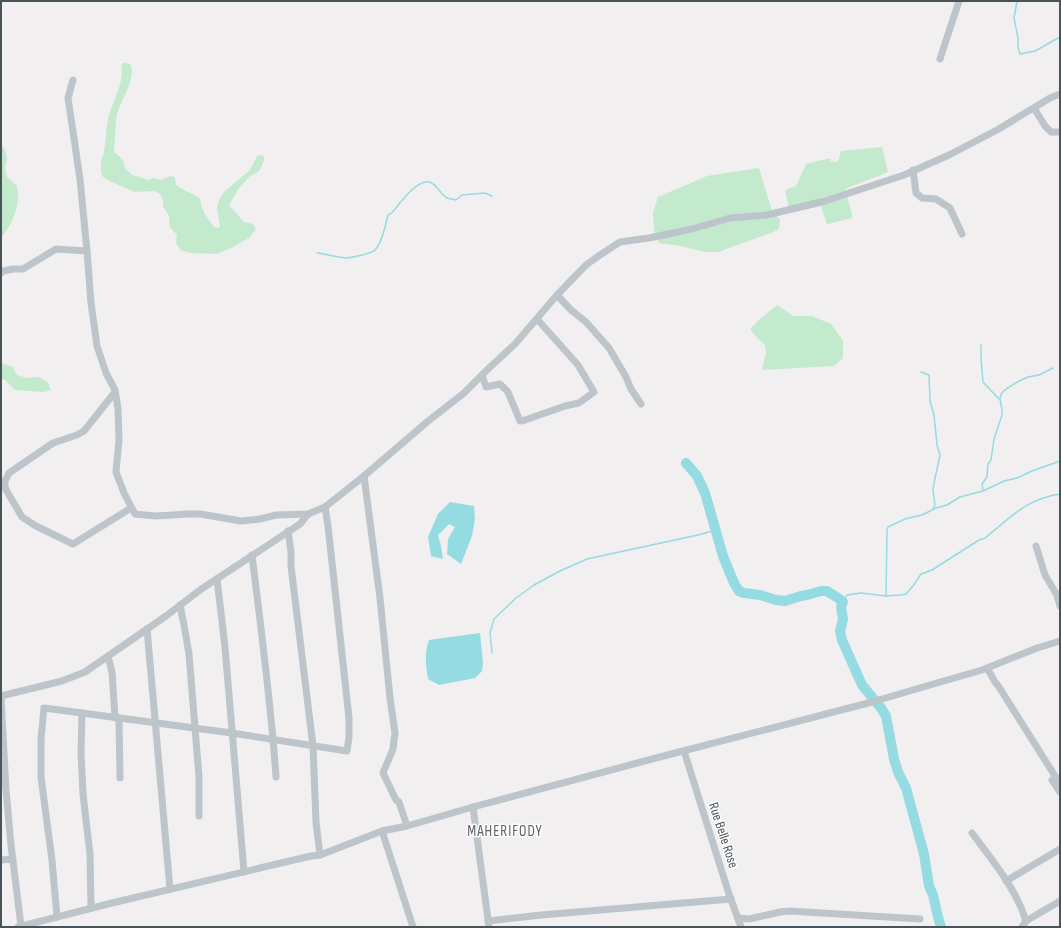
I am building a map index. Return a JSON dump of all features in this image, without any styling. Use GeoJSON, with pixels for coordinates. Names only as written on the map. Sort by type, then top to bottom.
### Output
{"type":"FeatureCollection","features":[{"type":"Feature","properties":{"kind":"street"},"geometry":{"type":"LineString","coordinates":[[940,59],[959,1]]}},
{"type":"Feature","properties":{"kind":"street"},"geometry":{"type":"LineString","coordinates":[[72,80],[68,98],[80,179],[91,303],[97,346],[106,373],[115,392],[118,409],[119,440],[116,472],[124,493],[135,514],[156,516],[200,514],[241,521],[260,519],[276,515],[308,514],[325,506],[364,476],[427,422],[464,393],[516,344],[557,295],[586,265],[620,242],[649,238],[692,229],[730,218],[767,215],[825,201],[904,175],[949,155],[997,130],[1050,98],[1060,94]]}},
{"type":"Feature","properties":{"kind":"street"},"geometry":{"type":"LineString","coordinates":[[1034,108],[1045,126],[1051,132],[1060,132]]}},
{"type":"Feature","properties":{"kind":"street"},"geometry":{"type":"LineString","coordinates":[[913,170],[916,193],[922,198],[936,199],[950,208],[962,234]]}},
{"type":"Feature","properties":{"kind":"street"},"geometry":{"type":"LineString","coordinates":[[1,272],[13,269],[23,269],[56,249],[87,251]]}},
{"type":"Feature","properties":{"kind":"street"},"geometry":{"type":"LineString","coordinates":[[557,295],[571,310],[586,322],[609,348],[626,377],[630,389],[641,404]]}},
{"type":"Feature","properties":{"kind":"street"},"geometry":{"type":"LineString","coordinates":[[482,375],[486,387],[500,384],[508,392],[520,421],[565,406],[579,403],[594,392],[578,365],[537,319]]}},
{"type":"Feature","properties":{"kind":"street"},"geometry":{"type":"LineString","coordinates":[[115,392],[84,430],[77,435],[54,443],[9,474],[5,481],[5,488],[22,517],[36,526],[72,544],[131,508]]}},
{"type":"Feature","properties":{"kind":"street"},"geometry":{"type":"LineString","coordinates":[[364,476],[380,598],[395,733],[393,749],[383,773],[396,800],[399,802],[407,826]]}},
{"type":"Feature","properties":{"kind":"street"},"geometry":{"type":"LineString","coordinates":[[57,917],[52,860],[41,777],[41,739],[44,708],[232,733],[346,751],[349,737],[349,718],[325,506]]}},
{"type":"Feature","properties":{"kind":"street"},"geometry":{"type":"LineString","coordinates":[[308,514],[300,524],[217,578],[85,672],[62,681],[1,697],[6,790],[20,927],[170,889],[320,855],[382,831],[407,826],[473,807],[872,702],[987,668],[1037,648],[1060,641]]}},
{"type":"Feature","properties":{"kind":"street"},"geometry":{"type":"LineString","coordinates":[[288,531],[313,746],[316,822],[320,855]]}},
{"type":"Feature","properties":{"kind":"street"},"geometry":{"type":"LineString","coordinates":[[1036,546],[1060,606]]}},
{"type":"Feature","properties":{"kind":"street"},"geometry":{"type":"LineString","coordinates":[[252,555],[274,739],[276,777]]}},
{"type":"Feature","properties":{"kind":"street"},"geometry":{"type":"LineString","coordinates":[[217,578],[225,647],[244,872]]}},
{"type":"Feature","properties":{"kind":"street"},"geometry":{"type":"LineString","coordinates":[[180,605],[189,654],[199,777],[199,816]]}},
{"type":"Feature","properties":{"kind":"street"},"geometry":{"type":"LineString","coordinates":[[147,629],[170,889]]}},
{"type":"Feature","properties":{"kind":"street"},"geometry":{"type":"LineString","coordinates":[[108,657],[112,672],[117,718],[120,778]]}},
{"type":"Feature","properties":{"kind":"street"},"geometry":{"type":"LineString","coordinates":[[987,668],[1060,792]]}},
{"type":"Feature","properties":{"kind":"street"},"geometry":{"type":"LineString","coordinates":[[82,713],[81,753],[83,794],[90,854],[91,908]]}},
{"type":"Feature","properties":{"kind":"street"},"geometry":{"type":"LineString","coordinates":[[1016,718],[1060,784]]}},
{"type":"Feature","properties":{"kind":"street","name":"Rue Belle Rose"},"geometry":{"type":"LineString","coordinates":[[684,751],[740,927]]}},
{"type":"Feature","properties":{"kind":"street"},"geometry":{"type":"LineString","coordinates":[[473,807],[489,924],[541,915],[731,899]]}},
{"type":"Feature","properties":{"kind":"street"},"geometry":{"type":"LineString","coordinates":[[382,831],[413,927]]}},
{"type":"Feature","properties":{"kind":"street"},"geometry":{"type":"LineString","coordinates":[[972,832],[1006,881],[1022,908],[1024,924],[1060,901]]}},
{"type":"Feature","properties":{"kind":"street"},"geometry":{"type":"LineString","coordinates":[[1006,881],[1060,849]]}},
{"type":"Feature","properties":{"kind":"street"},"geometry":{"type":"LineString","coordinates":[[1,860],[12,859]]}},
{"type":"Feature","properties":{"kind":"street"},"geometry":{"type":"LineString","coordinates":[[738,918],[749,919],[789,911],[920,919]]}},
{"type":"Feature","properties":{"kind":"green space"},"geometry":{"type":"Polygon","coordinates":[[[124,62],[131,65],[132,72],[130,84],[117,114],[114,152],[123,161],[125,168],[132,175],[149,180],[154,178],[161,180],[170,176],[175,177],[176,185],[200,198],[203,211],[215,228],[220,227],[217,208],[219,200],[225,191],[249,171],[258,155],[264,156],[264,161],[259,171],[250,176],[239,188],[229,205],[244,222],[253,224],[256,229],[249,238],[216,254],[190,253],[180,250],[176,243],[177,235],[170,227],[169,216],[163,206],[163,200],[160,194],[154,191],[134,192],[102,176],[101,163],[104,153],[108,120],[120,84],[122,71],[121,65],[124,62]]]}},
{"type":"Feature","properties":{"kind":"green space"},"geometry":{"type":"Polygon","coordinates":[[[1,145],[5,150],[7,157],[5,167],[7,177],[17,186],[18,199],[12,220],[1,238],[1,145]]]}},
{"type":"Feature","properties":{"kind":"green space"},"geometry":{"type":"Polygon","coordinates":[[[882,147],[888,172],[845,189],[853,218],[827,224],[821,206],[790,213],[785,190],[796,186],[806,164],[830,158],[830,161],[838,162],[841,151],[882,147]]]}},
{"type":"Feature","properties":{"kind":"green space"},"geometry":{"type":"Polygon","coordinates":[[[759,168],[771,208],[780,220],[779,229],[719,252],[704,252],[681,246],[659,243],[654,230],[653,212],[658,197],[707,176],[759,168]]]}},
{"type":"Feature","properties":{"kind":"green space"},"geometry":{"type":"Polygon","coordinates":[[[777,305],[794,316],[812,316],[831,324],[843,341],[843,358],[834,366],[762,370],[766,353],[765,345],[750,329],[777,305]]]}},
{"type":"Feature","properties":{"kind":"green space"},"geometry":{"type":"Polygon","coordinates":[[[1,363],[13,367],[17,375],[27,378],[39,377],[48,382],[51,390],[44,392],[15,390],[5,380],[1,379],[1,363]]]}},
{"type":"Feature","properties":{"kind":"water"},"geometry":{"type":"Polygon","coordinates":[[[450,502],[474,506],[475,519],[472,536],[461,564],[447,554],[448,539],[455,527],[449,524],[438,535],[443,559],[431,556],[428,537],[438,514],[450,502]]]}},
{"type":"Feature","properties":{"kind":"water"},"geometry":{"type":"Polygon","coordinates":[[[480,633],[483,662],[482,671],[475,678],[439,685],[428,679],[426,655],[429,640],[480,633]]]}},
{"type":"Feature","properties":{"kind":"waterway"},"geometry":{"type":"LineString","coordinates":[[1017,1],[1014,18],[1020,54],[1035,51],[1060,37]]}},
{"type":"Feature","properties":{"kind":"waterway"},"geometry":{"type":"LineString","coordinates":[[317,253],[345,258],[360,256],[375,250],[381,239],[388,215],[393,212],[404,198],[421,183],[432,183],[444,196],[449,199],[456,200],[462,195],[485,193],[492,196]]}},
{"type":"Feature","properties":{"kind":"waterway"},"geometry":{"type":"LineString","coordinates":[[981,345],[983,382],[999,399]]}},
{"type":"Feature","properties":{"kind":"waterway"},"geometry":{"type":"LineString","coordinates":[[983,490],[982,484],[987,477],[988,464],[991,460],[994,439],[1002,415],[1000,399],[1001,394],[1019,381],[1028,377],[1039,375],[1053,368]]}},
{"type":"Feature","properties":{"kind":"waterway"},"geometry":{"type":"LineString","coordinates":[[921,372],[929,375],[930,401],[934,415],[937,445],[940,455],[933,490],[935,505],[933,509]]}},
{"type":"Feature","properties":{"kind":"waterway"},"geometry":{"type":"LineString","coordinates":[[843,602],[847,595],[861,593],[886,596],[888,527],[905,519],[922,515],[936,508],[947,505],[960,497],[983,491],[1004,481],[1017,478],[1060,461]]}},
{"type":"Feature","properties":{"kind":"waterway"},"geometry":{"type":"LineString","coordinates":[[686,463],[697,476],[705,493],[723,556],[734,583],[739,591],[785,601],[821,591],[827,591],[843,602],[841,607],[843,619],[840,631],[842,640],[862,685],[886,716],[894,759],[898,772],[906,788],[924,854],[929,886],[933,895],[941,927]]}},
{"type":"Feature","properties":{"kind":"waterway"},"geometry":{"type":"LineString","coordinates":[[886,596],[906,594],[921,574],[932,570],[979,540],[985,538],[1019,510],[1037,500],[1060,494]]}},
{"type":"Feature","properties":{"kind":"waterway"},"geometry":{"type":"LineString","coordinates":[[492,653],[490,633],[494,619],[516,598],[534,585],[587,559],[716,530]]}},
{"type":"Feature","properties":{"kind":"district","name":"MAHERIFODY"},"geometry":{"type":"Point","coordinates":[505,831]}}]}
